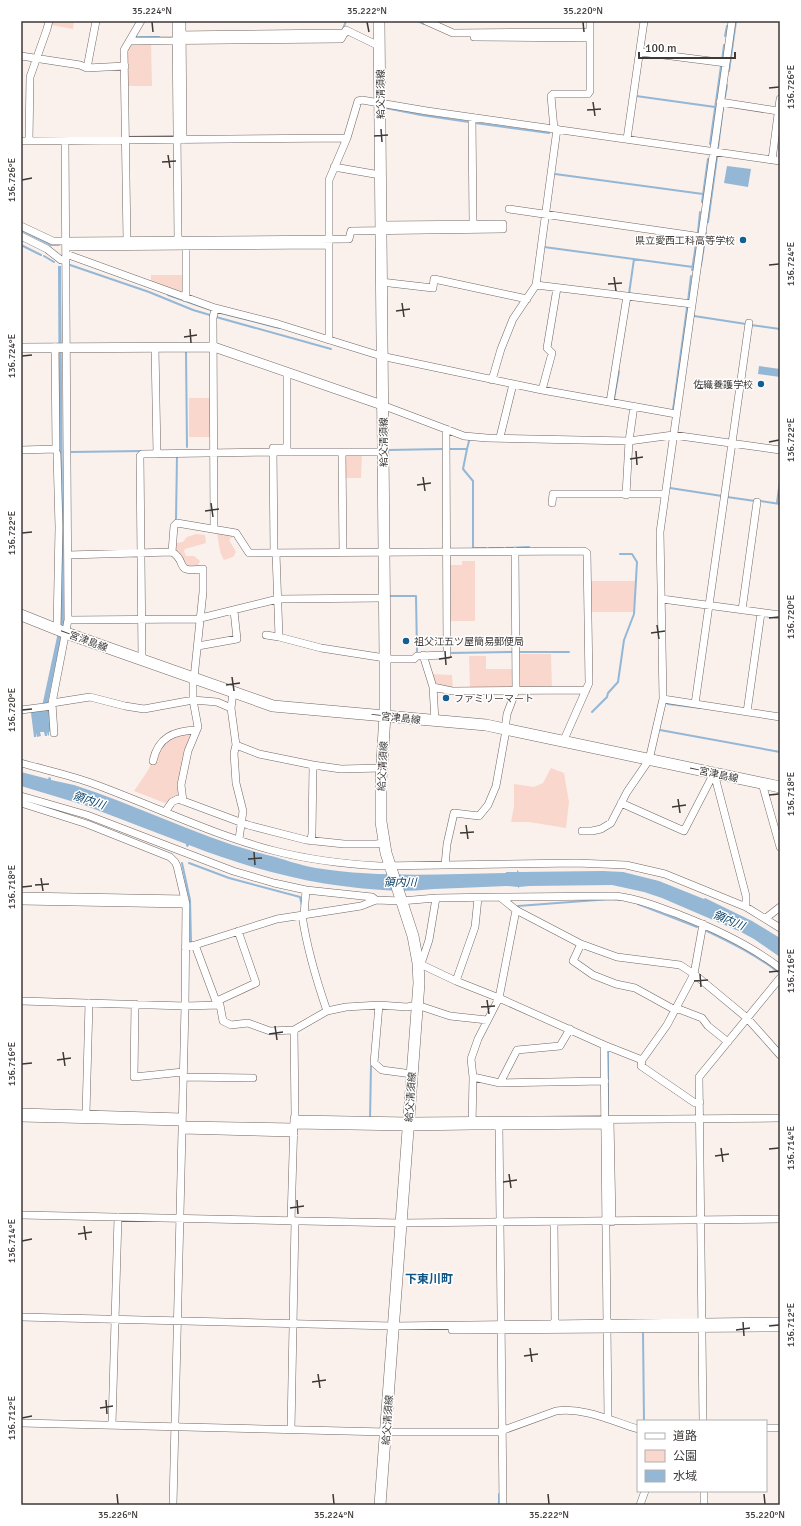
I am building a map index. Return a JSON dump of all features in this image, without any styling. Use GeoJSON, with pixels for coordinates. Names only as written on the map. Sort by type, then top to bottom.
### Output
{"type":"FeatureCollection","features":[{"type":"Feature","properties":{"kind":"main road","name":"給父清須線"},"geometry":{"type":"LineString","coordinates":[[379,21],[385,658],[385,716],[381,802],[384,843],[400,899],[413,936],[419,963],[419,983],[380,1505]]}},
{"type":"Feature","properties":{"kind":"main road","name":"一宮津島線"},"geometry":{"type":"LineString","coordinates":[[21,615],[61,631],[273,706],[486,726],[780,787]]}},
{"type":"Feature","properties":{"kind":"street"},"geometry":{"type":"LineString","coordinates":[[30,141],[30,77],[48,29],[49,21]]}},
{"type":"Feature","properties":{"kind":"street"},"geometry":{"type":"LineString","coordinates":[[87,68],[96,21]]}},
{"type":"Feature","properties":{"kind":"street"},"geometry":{"type":"LineString","coordinates":[[127,241],[124,50],[141,21]]}},
{"type":"Feature","properties":{"kind":"street"},"geometry":{"type":"LineString","coordinates":[[176,21],[180,38]]}},
{"type":"Feature","properties":{"kind":"street"},"geometry":{"type":"LineString","coordinates":[[182,21],[180,38],[180,140],[186,298]]}},
{"type":"Feature","properties":{"kind":"street"},"geometry":{"type":"LineString","coordinates":[[426,21],[453,34],[473,33],[474,38],[590,35]]}},
{"type":"Feature","properties":{"kind":"street"},"geometry":{"type":"LineString","coordinates":[[492,380],[501,349],[513,319],[536,285],[555,129],[551,96],[553,94],[588,94],[590,91],[590,21]]}},
{"type":"Feature","properties":{"kind":"street"},"geometry":{"type":"LineString","coordinates":[[627,139],[644,21]]}},
{"type":"Feature","properties":{"kind":"street"},"geometry":{"type":"LineString","coordinates":[[582,831],[592,831],[607,827],[611,823],[621,803],[649,760],[663,700],[660,532],[732,21]]}},
{"type":"Feature","properties":{"kind":"street"},"geometry":{"type":"LineString","coordinates":[[130,41],[180,38],[341,39],[346,30],[379,46]]}},
{"type":"Feature","properties":{"kind":"street"},"geometry":{"type":"LineString","coordinates":[[640,52],[726,63]]}},
{"type":"Feature","properties":{"kind":"street"},"geometry":{"type":"LineString","coordinates":[[21,56],[80,65],[87,68],[125,66]]}},
{"type":"Feature","properties":{"kind":"street"},"geometry":{"type":"LineString","coordinates":[[772,160],[780,99]]}},
{"type":"Feature","properties":{"kind":"street"},"geometry":{"type":"LineString","coordinates":[[329,340],[329,180],[347,138],[358,101],[380,102],[472,118],[780,161]]}},
{"type":"Feature","properties":{"kind":"street"},"geometry":{"type":"LineString","coordinates":[[720,102],[778,111]]}},
{"type":"Feature","properties":{"kind":"street"},"geometry":{"type":"LineString","coordinates":[[472,118],[473,224]]}},
{"type":"Feature","properties":{"kind":"street"},"geometry":{"type":"LineString","coordinates":[[21,141],[347,138]]}},
{"type":"Feature","properties":{"kind":"street"},"geometry":{"type":"LineString","coordinates":[[61,631],[68,620],[68,555],[58,453],[56,449],[66,250],[65,141]]}},
{"type":"Feature","properties":{"kind":"street"},"geometry":{"type":"LineString","coordinates":[[334,167],[380,175]]}},
{"type":"Feature","properties":{"kind":"street"},"geometry":{"type":"LineString","coordinates":[[509,209],[702,237]]}},
{"type":"Feature","properties":{"kind":"street"},"geometry":{"type":"LineString","coordinates":[[66,250],[127,241],[329,242],[349,239],[351,231],[381,228],[503,224],[503,229],[381,228]]}},
{"type":"Feature","properties":{"kind":"street"},"geometry":{"type":"LineString","coordinates":[[21,226],[53,241],[66,250],[186,298],[215,308],[278,324],[381,356],[542,390],[676,414]]}},
{"type":"Feature","properties":{"kind":"street"},"geometry":{"type":"LineString","coordinates":[[21,236],[47,249],[61,260],[66,250]]}},
{"type":"Feature","properties":{"kind":"street"},"geometry":{"type":"LineString","coordinates":[[66,250],[183,242]]}},
{"type":"Feature","properties":{"kind":"street"},"geometry":{"type":"LineString","coordinates":[[381,282],[433,288],[434,279],[527,299]]}},
{"type":"Feature","properties":{"kind":"street"},"geometry":{"type":"LineString","coordinates":[[536,285],[692,304]]}},
{"type":"Feature","properties":{"kind":"street"},"geometry":{"type":"LineString","coordinates":[[542,390],[552,353],[547,348],[557,288]]}},
{"type":"Feature","properties":{"kind":"street"},"geometry":{"type":"LineString","coordinates":[[610,402],[627,296]]}},
{"type":"Feature","properties":{"kind":"street"},"geometry":{"type":"LineString","coordinates":[[214,529],[213,318],[215,308]]}},
{"type":"Feature","properties":{"kind":"street"},"geometry":{"type":"LineString","coordinates":[[695,704],[749,323]]}},
{"type":"Feature","properties":{"kind":"street"},"geometry":{"type":"LineString","coordinates":[[54,733],[51,705],[61,631],[58,527],[58,453],[61,347]]}},
{"type":"Feature","properties":{"kind":"street"},"geometry":{"type":"LineString","coordinates":[[21,348],[214,347],[382,405],[464,436],[487,438],[629,441],[673,435],[780,450]]}},
{"type":"Feature","properties":{"kind":"street"},"geometry":{"type":"LineString","coordinates":[[156,348],[156,454]]}},
{"type":"Feature","properties":{"kind":"street"},"geometry":{"type":"LineString","coordinates":[[279,637],[275,553],[273,448],[287,448],[287,373]]}},
{"type":"Feature","properties":{"kind":"street"},"geometry":{"type":"LineString","coordinates":[[500,438],[513,384]]}},
{"type":"Feature","properties":{"kind":"street"},"geometry":{"type":"LineString","coordinates":[[626,495],[629,441],[634,406]]}},
{"type":"Feature","properties":{"kind":"street"},"geometry":{"type":"LineString","coordinates":[[266,635],[321,648],[385,658],[414,659],[417,656],[447,655],[446,429]]}},
{"type":"Feature","properties":{"kind":"street"},"geometry":{"type":"LineString","coordinates":[[21,450],[58,453]]}},
{"type":"Feature","properties":{"kind":"street"},"geometry":{"type":"LineString","coordinates":[[342,452],[343,552]]}},
{"type":"Feature","properties":{"kind":"street"},"geometry":{"type":"LineString","coordinates":[[142,659],[140,456],[142,454],[383,452]]}},
{"type":"Feature","properties":{"kind":"street"},"geometry":{"type":"LineString","coordinates":[[21,454],[58,453]]}},
{"type":"Feature","properties":{"kind":"street"},"geometry":{"type":"LineString","coordinates":[[552,503],[553,494],[665,494]]}},
{"type":"Feature","properties":{"kind":"street"},"geometry":{"type":"LineString","coordinates":[[742,610],[757,502]]}},
{"type":"Feature","properties":{"kind":"street"},"geometry":{"type":"LineString","coordinates":[[172,552],[174,526],[177,523],[236,533],[249,553],[584,551],[587,553],[589,683],[563,742]]}},
{"type":"Feature","properties":{"kind":"street"},"geometry":{"type":"LineString","coordinates":[[445,865],[447,844],[454,813],[479,816],[491,800],[496,786],[506,730],[507,714],[516,690],[515,551]]}},
{"type":"Feature","properties":{"kind":"street"},"geometry":{"type":"LineString","coordinates":[[68,555],[172,552],[178,555],[182,567],[186,570],[190,571],[202,569],[203,592],[198,646],[193,678],[193,700],[198,727],[188,751],[181,785],[183,801]]}},
{"type":"Feature","properties":{"kind":"street"},"geometry":{"type":"LineString","coordinates":[[68,620],[142,621],[200,619],[278,599],[384,598]]}},
{"type":"Feature","properties":{"kind":"street"},"geometry":{"type":"LineString","coordinates":[[662,599],[780,615]]}},
{"type":"Feature","properties":{"kind":"street"},"geometry":{"type":"LineString","coordinates":[[198,646],[237,639],[234,611]]}},
{"type":"Feature","properties":{"kind":"street"},"geometry":{"type":"LineString","coordinates":[[747,712],[761,613]]}},
{"type":"Feature","properties":{"kind":"street"},"geometry":{"type":"LineString","coordinates":[[423,656],[433,687],[435,721]]}},
{"type":"Feature","properties":{"kind":"street"},"geometry":{"type":"LineString","coordinates":[[433,687],[452,691],[586,690]]}},
{"type":"Feature","properties":{"kind":"street"},"geometry":{"type":"LineString","coordinates":[[232,692],[231,708],[236,745],[234,753],[235,774],[243,811],[239,839]]}},
{"type":"Feature","properties":{"kind":"street"},"geometry":{"type":"LineString","coordinates":[[21,710],[90,697],[144,709],[193,700],[217,702],[231,708]]}},
{"type":"Feature","properties":{"kind":"street"},"geometry":{"type":"LineString","coordinates":[[663,700],[780,717]]}},
{"type":"Feature","properties":{"kind":"street"},"geometry":{"type":"LineString","coordinates":[[153,761],[155,753],[164,738],[184,731],[196,730]]}},
{"type":"Feature","properties":{"kind":"street"},"geometry":{"type":"LineString","coordinates":[[236,745],[248,748],[259,754],[312,765],[341,769],[382,768]]}},
{"type":"Feature","properties":{"kind":"street"},"geometry":{"type":"LineString","coordinates":[[21,763],[93,783],[239,839],[294,856],[357,865],[390,866],[576,863],[626,865],[665,874],[746,907],[780,928]]}},
{"type":"Feature","properties":{"kind":"street"},"geometry":{"type":"LineString","coordinates":[[311,841],[312,765]]}},
{"type":"Feature","properties":{"kind":"street"},"geometry":{"type":"LineString","coordinates":[[621,803],[684,831],[714,773]]}},
{"type":"Feature","properties":{"kind":"street"},"geometry":{"type":"LineString","coordinates":[[714,773],[746,896],[746,907]]}},
{"type":"Feature","properties":{"kind":"street"},"geometry":{"type":"LineString","coordinates":[[762,783],[780,847]]}},
{"type":"Feature","properties":{"kind":"street"},"geometry":{"type":"LineString","coordinates":[[21,796],[87,815],[233,871],[274,883],[306,890],[372,897],[376,900]]}},
{"type":"Feature","properties":{"kind":"street"},"geometry":{"type":"LineString","coordinates":[[166,812],[172,802],[178,798],[242,823],[290,837],[311,841],[344,844],[384,843]]}},
{"type":"Feature","properties":{"kind":"street"},"geometry":{"type":"LineString","coordinates":[[21,802],[87,824],[170,857],[176,862],[185,902],[185,1006],[173,1505]]}},
{"type":"Feature","properties":{"kind":"street"},"geometry":{"type":"LineString","coordinates":[[306,890],[303,915],[306,940],[313,971],[327,1011]]}},
{"type":"Feature","properties":{"kind":"street"},"geometry":{"type":"LineString","coordinates":[[21,896],[185,902]]}},
{"type":"Feature","properties":{"kind":"street"},"geometry":{"type":"LineString","coordinates":[[185,947],[277,919],[361,906],[376,900],[616,896],[648,903],[703,924],[750,947],[780,968]]}},
{"type":"Feature","properties":{"kind":"street"},"geometry":{"type":"LineString","coordinates":[[436,898],[429,940],[419,963],[456,981],[642,1060]]}},
{"type":"Feature","properties":{"kind":"street"},"geometry":{"type":"LineString","coordinates":[[456,981],[475,927],[478,898]]}},
{"type":"Feature","properties":{"kind":"street"},"geometry":{"type":"LineString","coordinates":[[500,898],[516,910],[581,944],[617,957],[680,965],[694,974],[748,1018],[780,1055]]}},
{"type":"Feature","properties":{"kind":"street"},"geometry":{"type":"LineString","coordinates":[[21,901],[185,902]]}},
{"type":"Feature","properties":{"kind":"street"},"geometry":{"type":"LineString","coordinates":[[766,918],[780,907]]}},
{"type":"Feature","properties":{"kind":"street"},"geometry":{"type":"LineString","coordinates":[[472,1123],[473,1077],[471,1059],[478,1038],[499,998],[516,910]]}},
{"type":"Feature","properties":{"kind":"street"},"geometry":{"type":"LineString","coordinates":[[700,1102],[695,1103],[641,1066],[642,1060],[667,1025],[694,974],[703,924]]}},
{"type":"Feature","properties":{"kind":"street"},"geometry":{"type":"LineString","coordinates":[[21,1001],[185,1006],[217,1003],[256,983],[238,931]]}},
{"type":"Feature","properties":{"kind":"street"},"geometry":{"type":"LineString","coordinates":[[581,944],[573,960],[593,975],[616,984],[635,988],[676,1009],[702,1018],[708,1026],[728,1042]]}},
{"type":"Feature","properties":{"kind":"street"},"geometry":{"type":"LineString","coordinates":[[195,945],[217,1003],[220,1004],[224,1021],[231,1025],[248,1023],[270,1031],[294,1030],[327,1011],[346,1007],[379,1005],[407,1007],[417,1005],[450,1016],[487,1020]]}},
{"type":"Feature","properties":{"kind":"street"},"geometry":{"type":"LineString","coordinates":[[703,1420],[700,1077],[780,978]]}},
{"type":"Feature","properties":{"kind":"street"},"geometry":{"type":"LineString","coordinates":[[86,1114],[89,1003]]}},
{"type":"Feature","properties":{"kind":"street"},"geometry":{"type":"LineString","coordinates":[[135,1004],[134,1077],[183,1075],[253,1078]]}},
{"type":"Feature","properties":{"kind":"street"},"geometry":{"type":"LineString","coordinates":[[379,1005],[374,1063],[382,1070],[412,1074]]}},
{"type":"Feature","properties":{"kind":"street"},"geometry":{"type":"LineString","coordinates":[[500,1083],[517,1050],[560,1046],[570,1029]]}},
{"type":"Feature","properties":{"kind":"street"},"geometry":{"type":"LineString","coordinates":[[291,1430],[295,1116],[294,1030]]}},
{"type":"Feature","properties":{"kind":"street"},"geometry":{"type":"LineString","coordinates":[[604,1045],[609,1222],[607,1326],[608,1419]]}},
{"type":"Feature","properties":{"kind":"street"},"geometry":{"type":"LineString","coordinates":[[473,1077],[500,1083],[605,1081]]}},
{"type":"Feature","properties":{"kind":"street"},"geometry":{"type":"LineString","coordinates":[[21,1112],[86,1114],[182,1123]]}},
{"type":"Feature","properties":{"kind":"street"},"geometry":{"type":"LineString","coordinates":[[21,1118],[294,1126],[780,1118]]}},
{"type":"Feature","properties":{"kind":"street"},"geometry":{"type":"LineString","coordinates":[[472,1123],[499,1126],[607,1121]]}},
{"type":"Feature","properties":{"kind":"street"},"geometry":{"type":"LineString","coordinates":[[499,1126],[503,1505]]}},
{"type":"Feature","properties":{"kind":"street"},"geometry":{"type":"LineString","coordinates":[[21,1215],[401,1223],[780,1219]]}},
{"type":"Feature","properties":{"kind":"street"},"geometry":{"type":"LineString","coordinates":[[112,1425],[118,1217]]}},
{"type":"Feature","properties":{"kind":"street"},"geometry":{"type":"LineString","coordinates":[[554,1222],[555,1324]]}},
{"type":"Feature","properties":{"kind":"street"},"geometry":{"type":"LineString","coordinates":[[21,1317],[177,1323],[393,1328],[703,1325],[780,1321]]}},
{"type":"Feature","properties":{"kind":"street"},"geometry":{"type":"LineString","coordinates":[[21,1321],[115,1321]]}},
{"type":"Feature","properties":{"kind":"street"},"geometry":{"type":"LineString","coordinates":[[501,1327],[555,1324],[607,1326]]}},
{"type":"Feature","properties":{"kind":"street"},"geometry":{"type":"LineString","coordinates":[[703,1325],[780,1328]]}},
{"type":"Feature","properties":{"kind":"street"},"geometry":{"type":"LineString","coordinates":[[21,1423],[386,1432],[498,1432],[556,1411],[566,1410],[586,1412],[637,1429]]}},
{"type":"Feature","properties":{"kind":"street"},"geometry":{"type":"LineString","coordinates":[[767,1428],[780,1428]]}},
{"type":"Feature","properties":{"kind":"street"},"geometry":{"type":"LineString","coordinates":[[640,1505],[645,1492]]}},
{"type":"Feature","properties":{"kind":"street"},"geometry":{"type":"LineString","coordinates":[[704,1492],[704,1505]]}},
{"type":"Feature","properties":{"kind":"green space"},"geometry":{"type":"Polygon","coordinates":[[[51,21],[74,21],[73,29],[51,25],[51,21]]]}},
{"type":"Feature","properties":{"kind":"green space"},"geometry":{"type":"Polygon","coordinates":[[[130,43],[151,43],[152,86],[127,86],[126,50],[130,43]]]}},
{"type":"Feature","properties":{"kind":"green space"},"geometry":{"type":"Polygon","coordinates":[[[151,275],[185,275],[185,295],[151,283],[151,275]]]}},
{"type":"Feature","properties":{"kind":"green space"},"geometry":{"type":"Polygon","coordinates":[[[189,398],[211,398],[212,437],[189,437],[189,398]]]}},
{"type":"Feature","properties":{"kind":"green space"},"geometry":{"type":"Polygon","coordinates":[[[345,453],[362,454],[361,478],[344,478],[345,453]]]}},
{"type":"Feature","properties":{"kind":"green space"},"geometry":{"type":"Polygon","coordinates":[[[196,534],[205,535],[206,543],[185,549],[184,551],[186,556],[194,556],[200,561],[197,567],[187,568],[175,552],[176,543],[183,542],[187,537],[196,534]]]}},
{"type":"Feature","properties":{"kind":"green space"},"geometry":{"type":"Polygon","coordinates":[[[217,534],[232,534],[232,537],[229,540],[236,552],[233,557],[224,560],[219,547],[217,534]]]}},
{"type":"Feature","properties":{"kind":"green space"},"geometry":{"type":"Polygon","coordinates":[[[462,561],[475,561],[475,621],[449,621],[449,565],[462,565],[462,561]]]}},
{"type":"Feature","properties":{"kind":"green space"},"geometry":{"type":"Polygon","coordinates":[[[590,581],[635,581],[634,612],[591,612],[590,581]]]}},
{"type":"Feature","properties":{"kind":"green space"},"geometry":{"type":"Polygon","coordinates":[[[517,654],[551,654],[552,689],[518,689],[517,654]]]}},
{"type":"Feature","properties":{"kind":"green space"},"geometry":{"type":"Polygon","coordinates":[[[469,656],[486,656],[486,669],[514,669],[513,688],[470,689],[469,656]]]}},
{"type":"Feature","properties":{"kind":"green space"},"geometry":{"type":"Polygon","coordinates":[[[430,674],[452,675],[453,689],[434,686],[430,674]]]}},
{"type":"Feature","properties":{"kind":"green space"},"geometry":{"type":"Polygon","coordinates":[[[189,732],[191,736],[178,787],[179,796],[165,803],[134,791],[147,772],[156,754],[170,738],[189,732]]]}},
{"type":"Feature","properties":{"kind":"green space"},"geometry":{"type":"Polygon","coordinates":[[[551,768],[564,773],[569,802],[566,828],[529,822],[511,822],[514,807],[514,784],[534,787],[543,783],[551,768]]]}},
{"type":"Feature","properties":{"kind":"water"},"geometry":{"type":"Polygon","coordinates":[[[727,166],[751,169],[748,187],[724,183],[727,166]]]}},
{"type":"Feature","properties":{"kind":"water"},"geometry":{"type":"Polygon","coordinates":[[[58,266],[61,266],[64,622],[48,702],[51,731],[49,732],[48,736],[47,732],[47,736],[45,736],[44,732],[40,732],[41,736],[37,737],[37,733],[36,737],[34,737],[31,711],[40,710],[43,702],[60,623],[58,266]]]}},
{"type":"Feature","properties":{"kind":"water"},"geometry":{"type":"Polygon","coordinates":[[[759,366],[780,369],[780,377],[758,374],[759,366]]]}},
{"type":"Feature","properties":{"kind":"water","name":"領内川"},"geometry":{"type":"Polygon","coordinates":[[[21,772],[48,779],[49,777],[51,780],[74,785],[122,802],[218,840],[297,864],[316,868],[363,873],[411,875],[506,873],[517,872],[517,870],[519,872],[623,872],[659,881],[704,899],[705,898],[752,921],[780,938],[780,957],[741,932],[662,898],[644,892],[612,885],[529,886],[519,887],[519,889],[518,887],[507,886],[398,891],[343,886],[266,871],[189,845],[188,847],[186,844],[84,805],[21,786],[21,772]]]}},
{"type":"Feature","properties":{"kind":"waterway"},"geometry":{"type":"LineString","coordinates":[[343,29],[346,21]]}},
{"type":"Feature","properties":{"kind":"waterway"},"geometry":{"type":"LineString","coordinates":[[418,21],[424,24]]}},
{"type":"Feature","properties":{"kind":"waterway"},"geometry":{"type":"LineString","coordinates":[[729,71],[736,21]]}},
{"type":"Feature","properties":{"kind":"waterway"},"geometry":{"type":"LineString","coordinates":[[725,36],[727,26]]}},
{"type":"Feature","properties":{"kind":"waterway"},"geometry":{"type":"LineString","coordinates":[[136,37],[159,37]]}},
{"type":"Feature","properties":{"kind":"waterway"},"geometry":{"type":"LineString","coordinates":[[722,61],[724,45]]}},
{"type":"Feature","properties":{"kind":"waterway"},"geometry":{"type":"LineString","coordinates":[[710,144],[721,66]]}},
{"type":"Feature","properties":{"kind":"waterway"},"geometry":{"type":"LineString","coordinates":[[725,97],[727,85]]}},
{"type":"Feature","properties":{"kind":"waterway"},"geometry":{"type":"LineString","coordinates":[[636,96],[715,107]]}},
{"type":"Feature","properties":{"kind":"waterway"},"geometry":{"type":"LineString","coordinates":[[386,108],[469,122]]}},
{"type":"Feature","properties":{"kind":"waterway"},"geometry":{"type":"LineString","coordinates":[[718,148],[723,108]]}},
{"type":"Feature","properties":{"kind":"waterway"},"geometry":{"type":"LineString","coordinates":[[475,123],[549,133]]}},
{"type":"Feature","properties":{"kind":"waterway"},"geometry":{"type":"LineString","coordinates":[[708,222],[717,157]]}},
{"type":"Feature","properties":{"kind":"waterway"},"geometry":{"type":"LineString","coordinates":[[702,202],[708,159]]}},
{"type":"Feature","properties":{"kind":"waterway"},"geometry":{"type":"LineString","coordinates":[[555,174],[703,194]]}},
{"type":"Feature","properties":{"kind":"waterway"},"geometry":{"type":"LineString","coordinates":[[698,232],[700,212]]}},
{"type":"Feature","properties":{"kind":"waterway"},"geometry":{"type":"LineString","coordinates":[[21,230],[51,245],[59,245]]}},
{"type":"Feature","properties":{"kind":"waterway"},"geometry":{"type":"LineString","coordinates":[[701,265],[706,233]]}},
{"type":"Feature","properties":{"kind":"waterway"},"geometry":{"type":"LineString","coordinates":[[692,270],[697,238]]}},
{"type":"Feature","properties":{"kind":"waterway"},"geometry":{"type":"LineString","coordinates":[[21,245],[41,255]]}},
{"type":"Feature","properties":{"kind":"waterway"},"geometry":{"type":"LineString","coordinates":[[544,247],[693,267]]}},
{"type":"Feature","properties":{"kind":"waterway"},"geometry":{"type":"LineString","coordinates":[[44,256],[54,262]]}},
{"type":"Feature","properties":{"kind":"waterway"},"geometry":{"type":"LineString","coordinates":[[629,294],[634,259]]}},
{"type":"Feature","properties":{"kind":"waterway"},"geometry":{"type":"LineString","coordinates":[[70,265],[210,315]]}},
{"type":"Feature","properties":{"kind":"waterway"},"geometry":{"type":"LineString","coordinates":[[688,301],[691,276]]}},
{"type":"Feature","properties":{"kind":"waterway"},"geometry":{"type":"LineString","coordinates":[[168,295],[211,310]]}},
{"type":"Feature","properties":{"kind":"waterway"},"geometry":{"type":"LineString","coordinates":[[673,410],[687,308]]}},
{"type":"Feature","properties":{"kind":"waterway"},"geometry":{"type":"LineString","coordinates":[[217,312],[279,328]]}},
{"type":"Feature","properties":{"kind":"waterway"},"geometry":{"type":"LineString","coordinates":[[694,316],[746,324]]}},
{"type":"Feature","properties":{"kind":"waterway"},"geometry":{"type":"LineString","coordinates":[[216,317],[331,349]]}},
{"type":"Feature","properties":{"kind":"waterway"},"geometry":{"type":"LineString","coordinates":[[751,325],[780,329]]}},
{"type":"Feature","properties":{"kind":"waterway"},"geometry":{"type":"LineString","coordinates":[[186,351],[187,447]]}},
{"type":"Feature","properties":{"kind":"waterway"},"geometry":{"type":"LineString","coordinates":[[614,399],[619,371]]}},
{"type":"Feature","properties":{"kind":"waterway"},"geometry":{"type":"LineString","coordinates":[[467,449],[469,441]]}},
{"type":"Feature","properties":{"kind":"waterway"},"geometry":{"type":"LineString","coordinates":[[388,450],[443,449]]}},
{"type":"Feature","properties":{"kind":"waterway"},"geometry":{"type":"LineString","coordinates":[[448,449],[467,449],[463,469],[473,481],[473,548],[486,548]]}},
{"type":"Feature","properties":{"kind":"waterway"},"geometry":{"type":"LineString","coordinates":[[71,452],[143,451]]}},
{"type":"Feature","properties":{"kind":"waterway"},"geometry":{"type":"LineString","coordinates":[[176,520],[177,455]]}},
{"type":"Feature","properties":{"kind":"waterway"},"geometry":{"type":"LineString","coordinates":[[777,503],[780,481]]}},
{"type":"Feature","properties":{"kind":"waterway"},"geometry":{"type":"LineString","coordinates":[[670,488],[722,496]]}},
{"type":"Feature","properties":{"kind":"waterway"},"geometry":{"type":"LineString","coordinates":[[727,497],[755,501]]}},
{"type":"Feature","properties":{"kind":"waterway"},"geometry":{"type":"LineString","coordinates":[[760,501],[780,504]]}},
{"type":"Feature","properties":{"kind":"waterway"},"geometry":{"type":"LineString","coordinates":[[506,548],[529,547]]}},
{"type":"Feature","properties":{"kind":"waterway"},"geometry":{"type":"LineString","coordinates":[[489,548],[503,548]]}},
{"type":"Feature","properties":{"kind":"waterway"},"geometry":{"type":"LineString","coordinates":[[592,712],[607,697],[608,693],[618,682],[624,640],[634,614],[637,562],[632,554],[620,554]]}},
{"type":"Feature","properties":{"kind":"waterway"},"geometry":{"type":"LineString","coordinates":[[388,596],[416,596],[417,653]]}},
{"type":"Feature","properties":{"kind":"waterway"},"geometry":{"type":"LineString","coordinates":[[449,653],[514,652]]}},
{"type":"Feature","properties":{"kind":"waterway"},"geometry":{"type":"LineString","coordinates":[[518,652],[569,652]]}},
{"type":"Feature","properties":{"kind":"waterway"},"geometry":{"type":"LineString","coordinates":[[668,704],[701,708]]}},
{"type":"Feature","properties":{"kind":"waterway"},"geometry":{"type":"LineString","coordinates":[[660,730],[780,752]]}},
{"type":"Feature","properties":{"kind":"waterway"},"geometry":{"type":"LineString","coordinates":[[182,863],[190,900],[191,942]]}},
{"type":"Feature","properties":{"kind":"waterway"},"geometry":{"type":"LineString","coordinates":[[189,863],[229,878],[300,897],[302,906]]}},
{"type":"Feature","properties":{"kind":"waterway"},"geometry":{"type":"LineString","coordinates":[[518,906],[610,899],[623,900]]}},
{"type":"Feature","properties":{"kind":"waterway"},"geometry":{"type":"LineString","coordinates":[[638,904],[697,927]]}},
{"type":"Feature","properties":{"kind":"waterway"},"geometry":{"type":"LineString","coordinates":[[707,931],[735,945],[778,972]]}},
{"type":"Feature","properties":{"kind":"waterway"},"geometry":{"type":"LineString","coordinates":[[608,1051],[608,1116]]}},
{"type":"Feature","properties":{"kind":"waterway"},"geometry":{"type":"LineString","coordinates":[[370,1119],[371,1066]]}},
{"type":"Feature","properties":{"kind":"waterway"},"geometry":{"type":"LineString","coordinates":[[643,1332],[644,1420]]}},
{"type":"Feature","properties":{"kind":"waterway"},"geometry":{"type":"LineString","coordinates":[[499,1494],[499,1505]]}},
{"type":"Feature","properties":{"kind":"place","name":"県立愛西工科高等学校"},"geometry":{"type":"Point","coordinates":[743,240]}},
{"type":"Feature","properties":{"kind":"place","name":"佐織養護学校"},"geometry":{"type":"Point","coordinates":[761,384]}},
{"type":"Feature","properties":{"kind":"place","name":"祖父江五ツ屋簡易郵便局"},"geometry":{"type":"Point","coordinates":[406,641]}},
{"type":"Feature","properties":{"kind":"place","name":"ファミリーマート"},"geometry":{"type":"Point","coordinates":[446,698]}},
{"type":"Feature","properties":{"kind":"district","name":"下東川町"},"geometry":{"type":"Point","coordinates":[429,1279]}}]}
